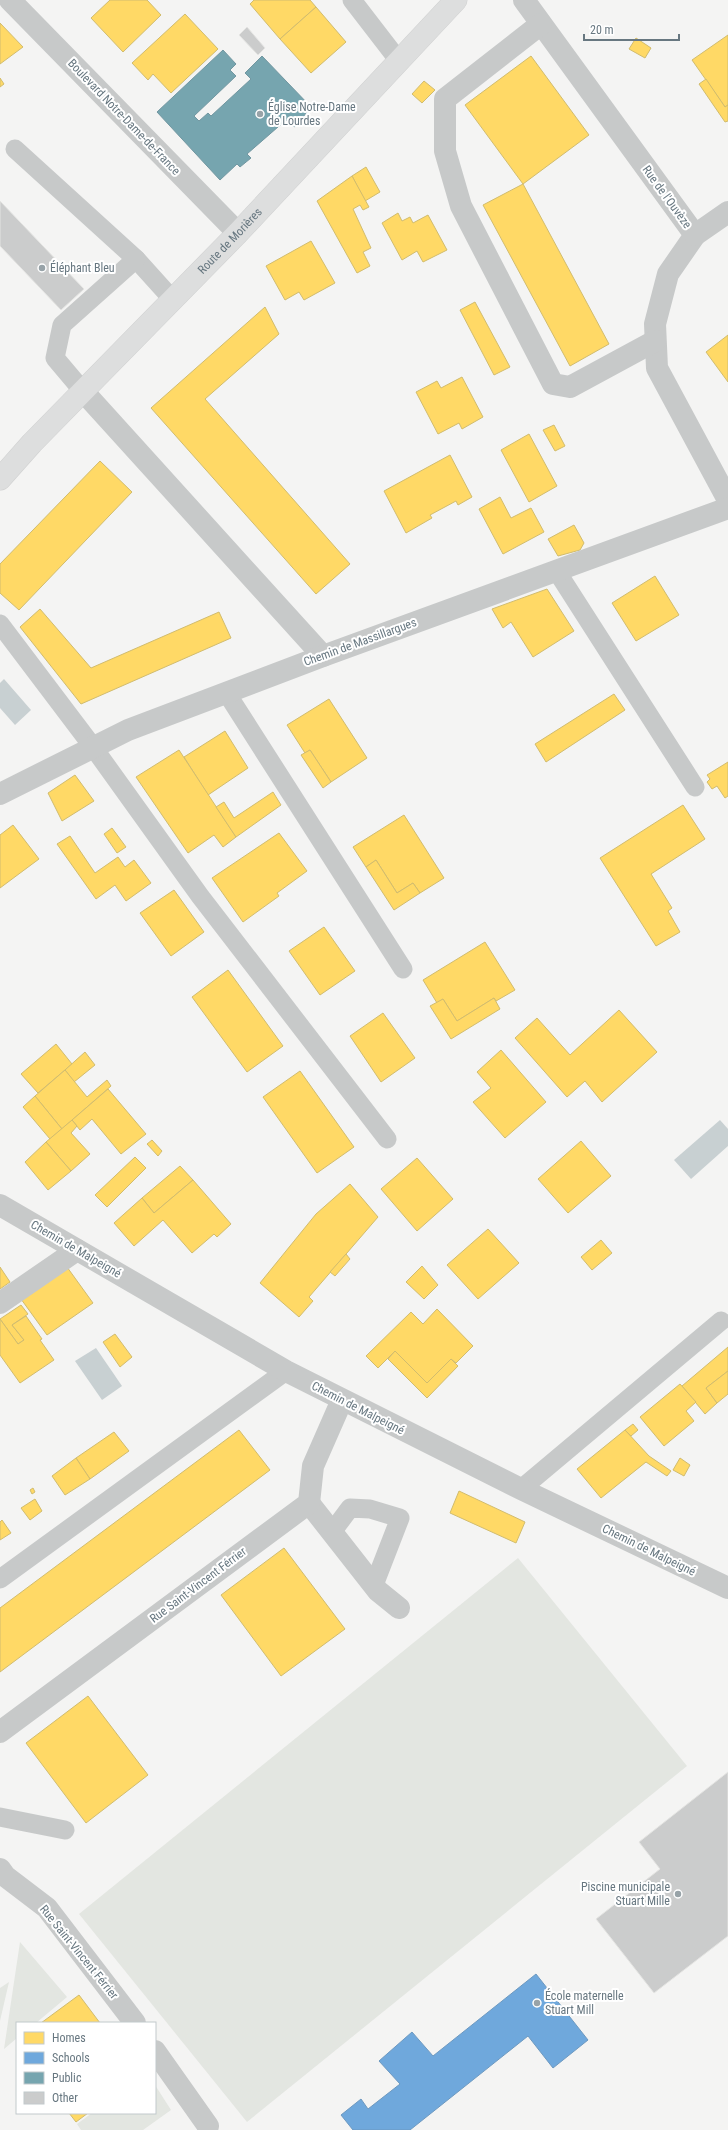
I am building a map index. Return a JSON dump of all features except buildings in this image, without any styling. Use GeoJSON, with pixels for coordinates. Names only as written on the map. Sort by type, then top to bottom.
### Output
{"type":"FeatureCollection","features":[{"type":"Feature","properties":{"kind":"main road","name":"Route de Morières"},"geometry":{"type":"LineString","coordinates":[[0,479],[82,390],[238,233],[456,0]]}},
{"type":"Feature","properties":{"kind":"street","name":"Boulevard Notre-Dame-de-France"},"geometry":{"type":"LineString","coordinates":[[10,0],[238,233]]}},
{"type":"Feature","properties":{"kind":"street","name":"Rue de l'Ouvèze"},"geometry":{"type":"LineString","coordinates":[[524,0],[695,235],[668,274],[655,324],[657,368],[728,500]]}},
{"type":"Feature","properties":{"kind":"street"},"geometry":{"type":"LineString","coordinates":[[541,24],[445,99],[445,151],[461,206],[552,384],[570,386],[656,342]]}},
{"type":"Feature","properties":{"kind":"street"},"geometry":{"type":"LineString","coordinates":[[695,235],[728,212]]}},
{"type":"Feature","properties":{"kind":"street"},"geometry":{"type":"LineString","coordinates":[[82,390],[323,656]]}},
{"type":"Feature","properties":{"kind":"street","name":"Chemin de Massillargues"},"geometry":{"type":"LineString","coordinates":[[0,794],[128,730],[323,656],[728,508]]}},
{"type":"Feature","properties":{"kind":"street","name":"Chemin de Malpeigné"},"geometry":{"type":"LineString","coordinates":[[0,1205],[286,1371],[521,1489],[728,1588]]}},
{"type":"Feature","properties":{"kind":"street"},"geometry":{"type":"LineString","coordinates":[[0,1303],[77,1250]]}},
{"type":"Feature","properties":{"kind":"street"},"geometry":{"type":"LineString","coordinates":[[342,1400],[314,1466],[309,1503],[374,1585],[399,1608]]}},
{"type":"Feature","properties":{"kind":"street","name":"Rue Saint-Vincent Férrier"},"geometry":{"type":"LineString","coordinates":[[0,1732],[309,1503]]}},
{"type":"Feature","properties":{"kind":"street","name":"Rue Saint-Vincent Férrier"},"geometry":{"type":"LineString","coordinates":[[0,1869],[5,1876],[47,1908],[134,2022]]}},
{"type":"Feature","properties":{"kind":"street"},"geometry":{"type":"LineString","coordinates":[[156,2053],[206,2128]]}},
{"type":"Feature","properties":{"kind":"lane"},"geometry":{"type":"LineString","coordinates":[[352,0],[399,61]]}},
{"type":"Feature","properties":{"kind":"lane"},"geometry":{"type":"LineString","coordinates":[[15,149],[136,259],[173,300]]}},
{"type":"Feature","properties":{"kind":"lane"},"geometry":{"type":"LineString","coordinates":[[82,390],[55,358],[62,325],[136,259]]}},
{"type":"Feature","properties":{"kind":"lane"},"geometry":{"type":"LineString","coordinates":[[556,570],[695,786]]}},
{"type":"Feature","properties":{"kind":"lane"},"geometry":{"type":"LineString","coordinates":[[0,624],[93,747],[200,896],[387,1139]]}},
{"type":"Feature","properties":{"kind":"lane"},"geometry":{"type":"LineString","coordinates":[[226,692],[403,969]]}},
{"type":"Feature","properties":{"kind":"lane"},"geometry":{"type":"LineString","coordinates":[[521,1489],[721,1321]]}},
{"type":"Feature","properties":{"kind":"lane"},"geometry":{"type":"LineString","coordinates":[[0,1579],[286,1371]]}},
{"type":"Feature","properties":{"kind":"lane"},"geometry":{"type":"LineString","coordinates":[[332,1532],[350,1508],[370,1509],[400,1518],[374,1585]]}},
{"type":"Feature","properties":{"kind":"lane"},"geometry":{"type":"LineString","coordinates":[[0,1817],[66,1830]]}},
{"type":"Feature","properties":{"kind":"shaded area"},"geometry":{"type":"Polygon","coordinates":[[[4,679],[31,710],[15,725],[0,708],[0,683],[4,679]]]}},
{"type":"Feature","properties":{"kind":"shaded area"},"geometry":{"type":"Polygon","coordinates":[[[720,1120],[728,1129],[728,1146],[691,1179],[674,1160],[720,1120]]]}},
{"type":"Feature","properties":{"kind":"shaded area"},"geometry":{"type":"Polygon","coordinates":[[[96,1348],[122,1386],[102,1400],[75,1361],[96,1348]]]}},
{"type":"Feature","properties":{"kind":"shaded area"},"geometry":{"type":"Polygon","coordinates":[[[518,1558],[687,1766],[247,2122],[79,1914],[518,1558]]]}},
{"type":"Feature","properties":{"kind":"shaded area"},"geometry":{"type":"Polygon","coordinates":[[[20,1942],[67,1997],[37,2022],[16,2022],[16,2039],[4,2049],[20,1942]]]}},
{"type":"Feature","properties":{"kind":"shaded area"},"geometry":{"type":"Polygon","coordinates":[[[9,1982],[0,2021],[0,1988],[9,1982]]]}},
{"type":"Feature","properties":{"kind":"shaded area"},"geometry":{"type":"Polygon","coordinates":[[[156,2087],[171,2110],[143,2130],[81,2130],[77,2124],[91,2114],[156,2114],[156,2087]]]}},
{"type":"Feature","properties":{"kind":"place","name":"Église Notre-Dame de Lourdes"},"geometry":{"type":"Point","coordinates":[260,114]}},
{"type":"Feature","properties":{"kind":"place","name":"Éléphant Bleu"},"geometry":{"type":"Point","coordinates":[42,268]}},
{"type":"Feature","properties":{"kind":"place","name":"Piscine municipale Stuart Mille"},"geometry":{"type":"Point","coordinates":[678,1894]}},
{"type":"Feature","properties":{"kind":"place","name":"École maternelle Stuart Mill"},"geometry":{"type":"Point","coordinates":[537,2003]}}]}
